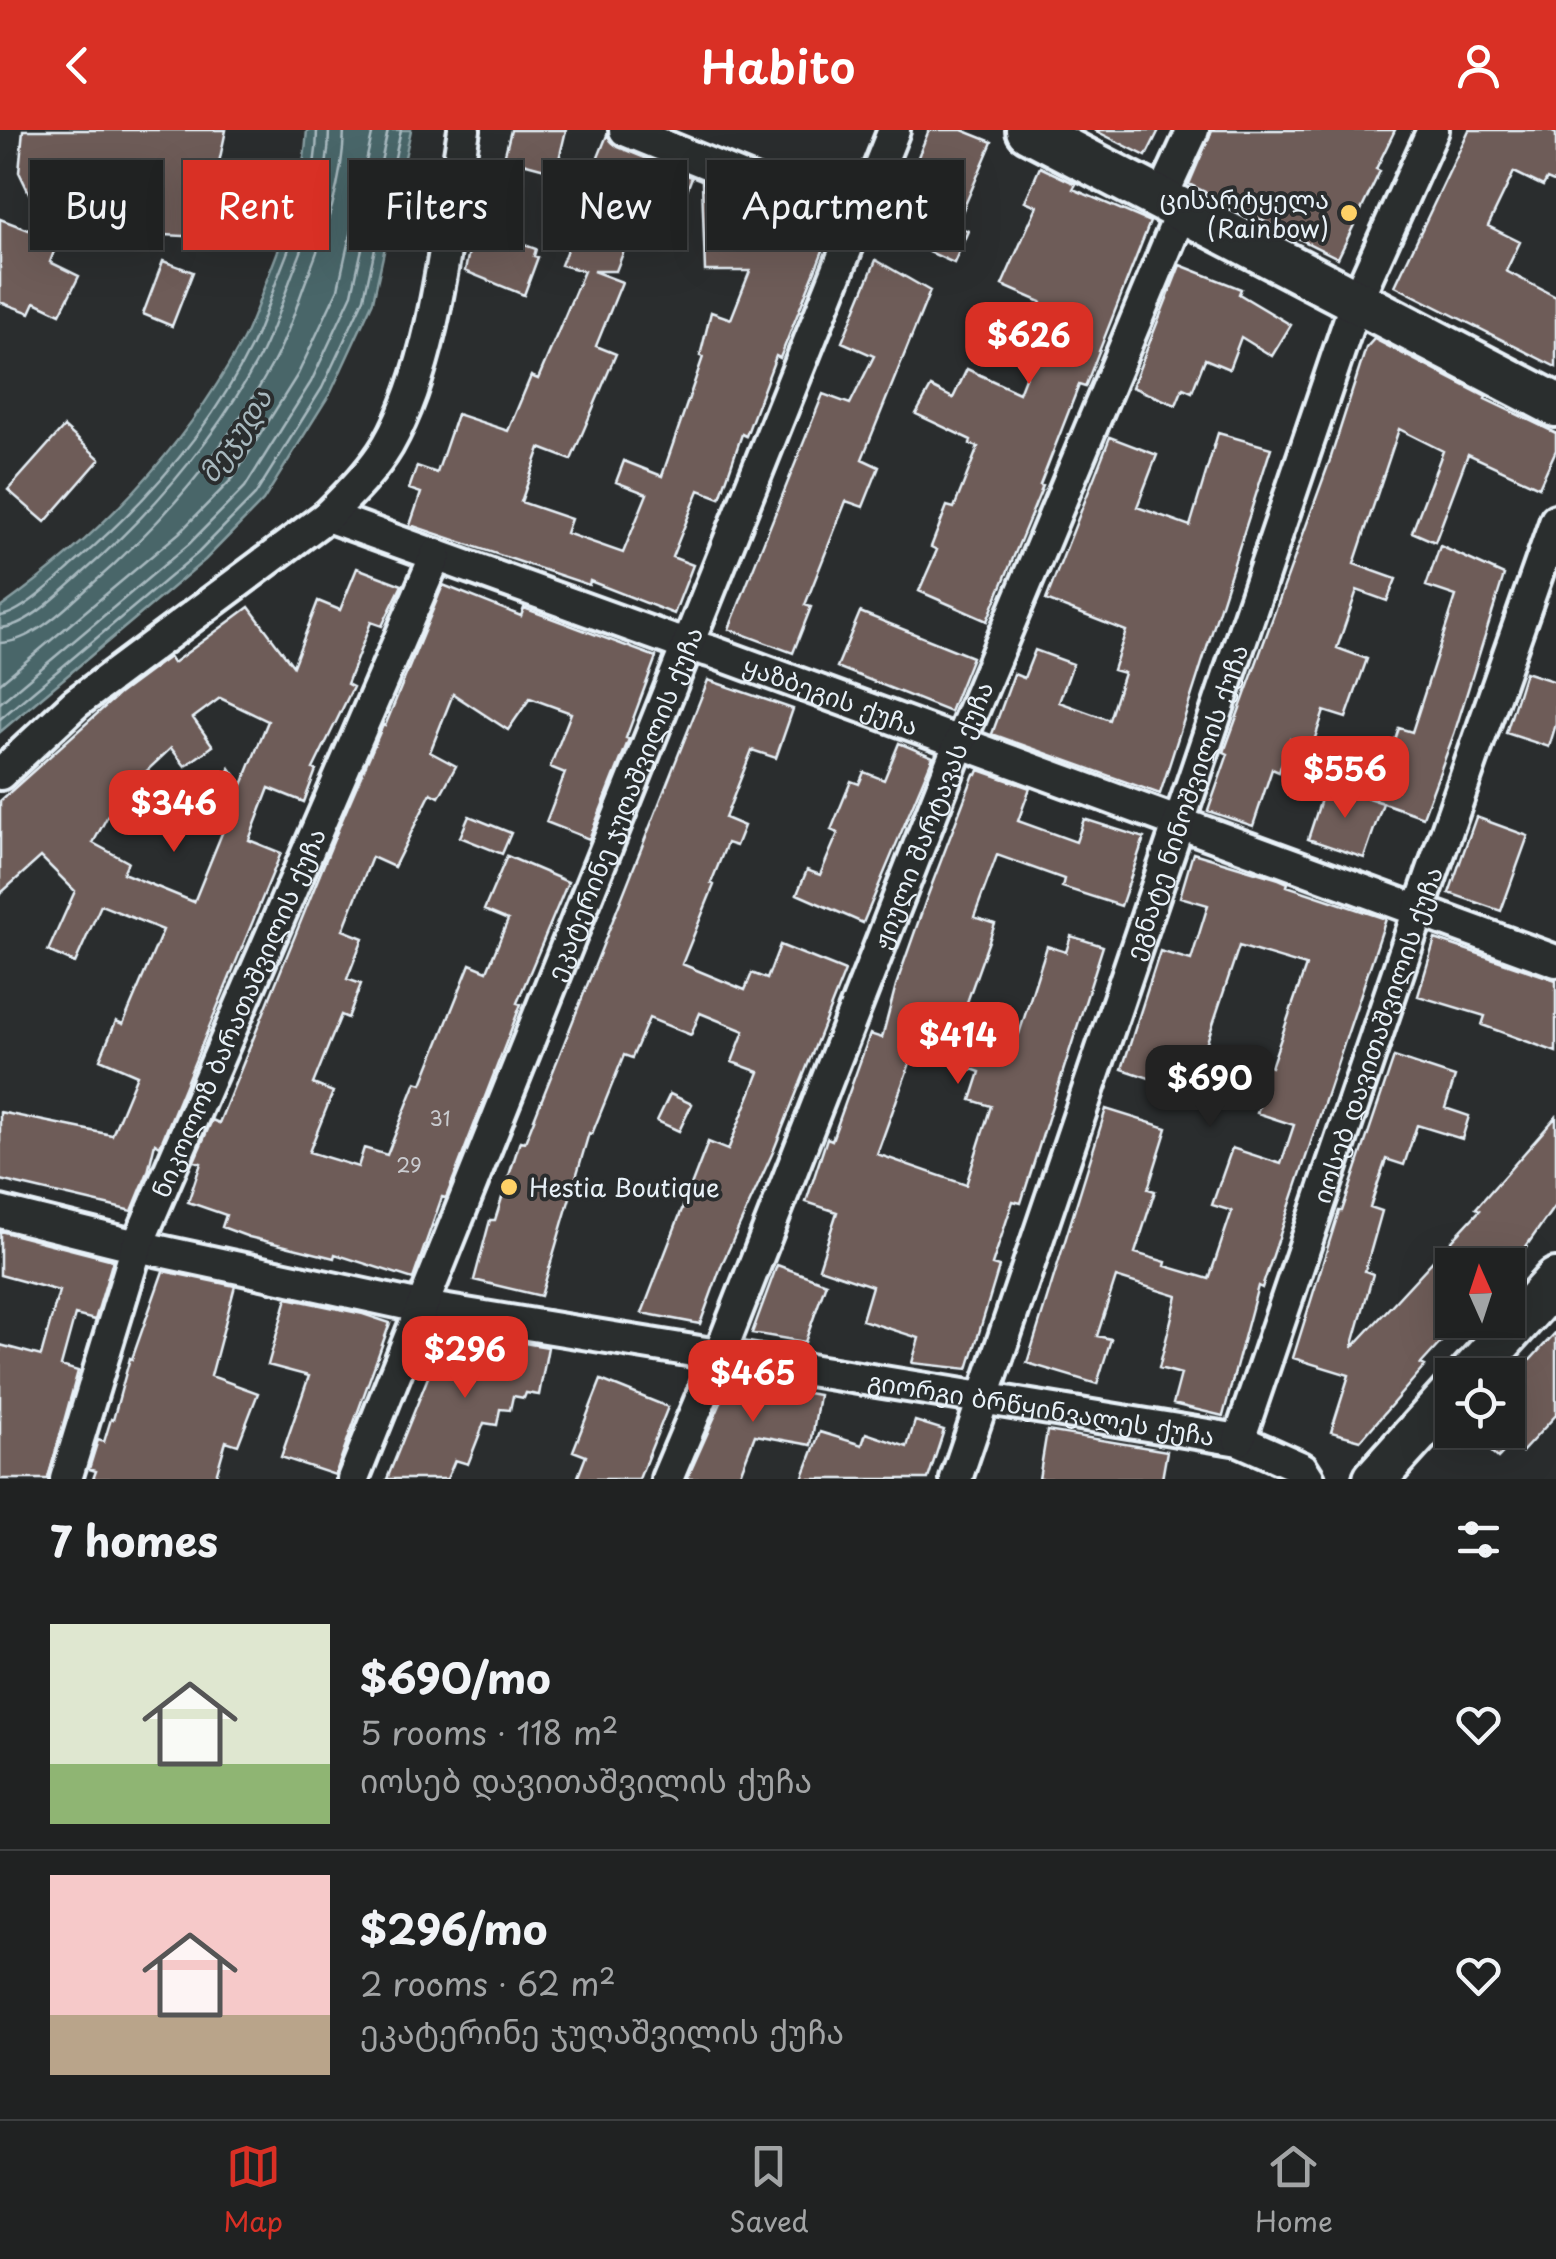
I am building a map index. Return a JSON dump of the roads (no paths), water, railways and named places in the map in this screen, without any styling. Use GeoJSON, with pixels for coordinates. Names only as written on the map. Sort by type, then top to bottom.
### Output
{"type":"FeatureCollection","features":[{"type":"Feature","properties":{"kind":"main road"},"geometry":{"type":"LineString","coordinates":[[1028,130],[1556,404]]}},
{"type":"Feature","properties":{"kind":"main road"},"geometry":{"type":"LineString","coordinates":[[1485,1358],[1556,1280]]}},
{"type":"Feature","properties":{"kind":"main road"},"geometry":{"type":"LineString","coordinates":[[1375,1479],[1435,1413]]}},
{"type":"Feature","properties":{"kind":"street"},"geometry":{"type":"LineString","coordinates":[[0,774],[76,703],[328,516],[387,446],[430,331],[464,130]]}},
{"type":"Feature","properties":{"kind":"street"},"geometry":{"type":"LineString","coordinates":[[625,130],[707,163]]}},
{"type":"Feature","properties":{"kind":"street","name":"ეკატერინე ჯუღაშვილის ქუჩა"},"geometry":{"type":"LineString","coordinates":[[882,160],[894,130]]}},
{"type":"Feature","properties":{"kind":"street","name":"ჟიული შარტავას ქუჩა"},"geometry":{"type":"LineString","coordinates":[[667,1479],[719,1356],[1172,204],[1192,130]]}},
{"type":"Feature","properties":{"kind":"street","name":"ეგნატე ნინოშვილის ქუჩა"},"geometry":{"type":"LineString","coordinates":[[956,1479],[1356,301],[1432,130]]}},
{"type":"Feature","properties":{"kind":"street","name":"ეკატერინე ჯუღაშვილის ქუჩა"},"geometry":{"type":"LineString","coordinates":[[353,1479],[845,250]]}},
{"type":"Feature","properties":{"kind":"street","name":"ყაზბეგის ქუჩა"},"geometry":{"type":"LineString","coordinates":[[328,516],[1556,961]]}},
{"type":"Feature","properties":{"kind":"street","name":"იოსებ დავითაშვილის ქუჩა"},"geometry":{"type":"LineString","coordinates":[[1240,1440],[1418,910],[1556,520]]}},
{"type":"Feature","properties":{"kind":"street","name":"ნიკოლოზ ბარათაშვილის ქუჩა"},"geometry":{"type":"LineString","coordinates":[[66,1479],[137,1246],[436,555]]}},
{"type":"Feature","properties":{"kind":"street","name":"გიორგი ბრწყინვალეს ქუჩა"},"geometry":{"type":"LineString","coordinates":[[0,1212],[137,1246],[422,1307],[1240,1440],[1302,1468],[1309,1479]]}},
{"type":"Feature","properties":{"kind":"water","name":"მეჯუდა"},"geometry":{"type":"Polygon","coordinates":[[[307,130],[411,130],[404,160],[349,160],[349,250],[384,250],[373,301],[331,392],[263,501],[205,560],[0,732],[0,608],[103,522],[191,423],[239,347],[278,250],[329,250],[329,160],[303,160],[307,130]]]}},
{"type":"Feature","properties":{"kind":"place","name":"ცისარტყელა (Rainbow)"},"geometry":{"type":"Point","coordinates":[1349,213]}},
{"type":"Feature","properties":{"kind":"place","name":"Hestia Boutique"},"geometry":{"type":"Point","coordinates":[509,1187]}}]}
